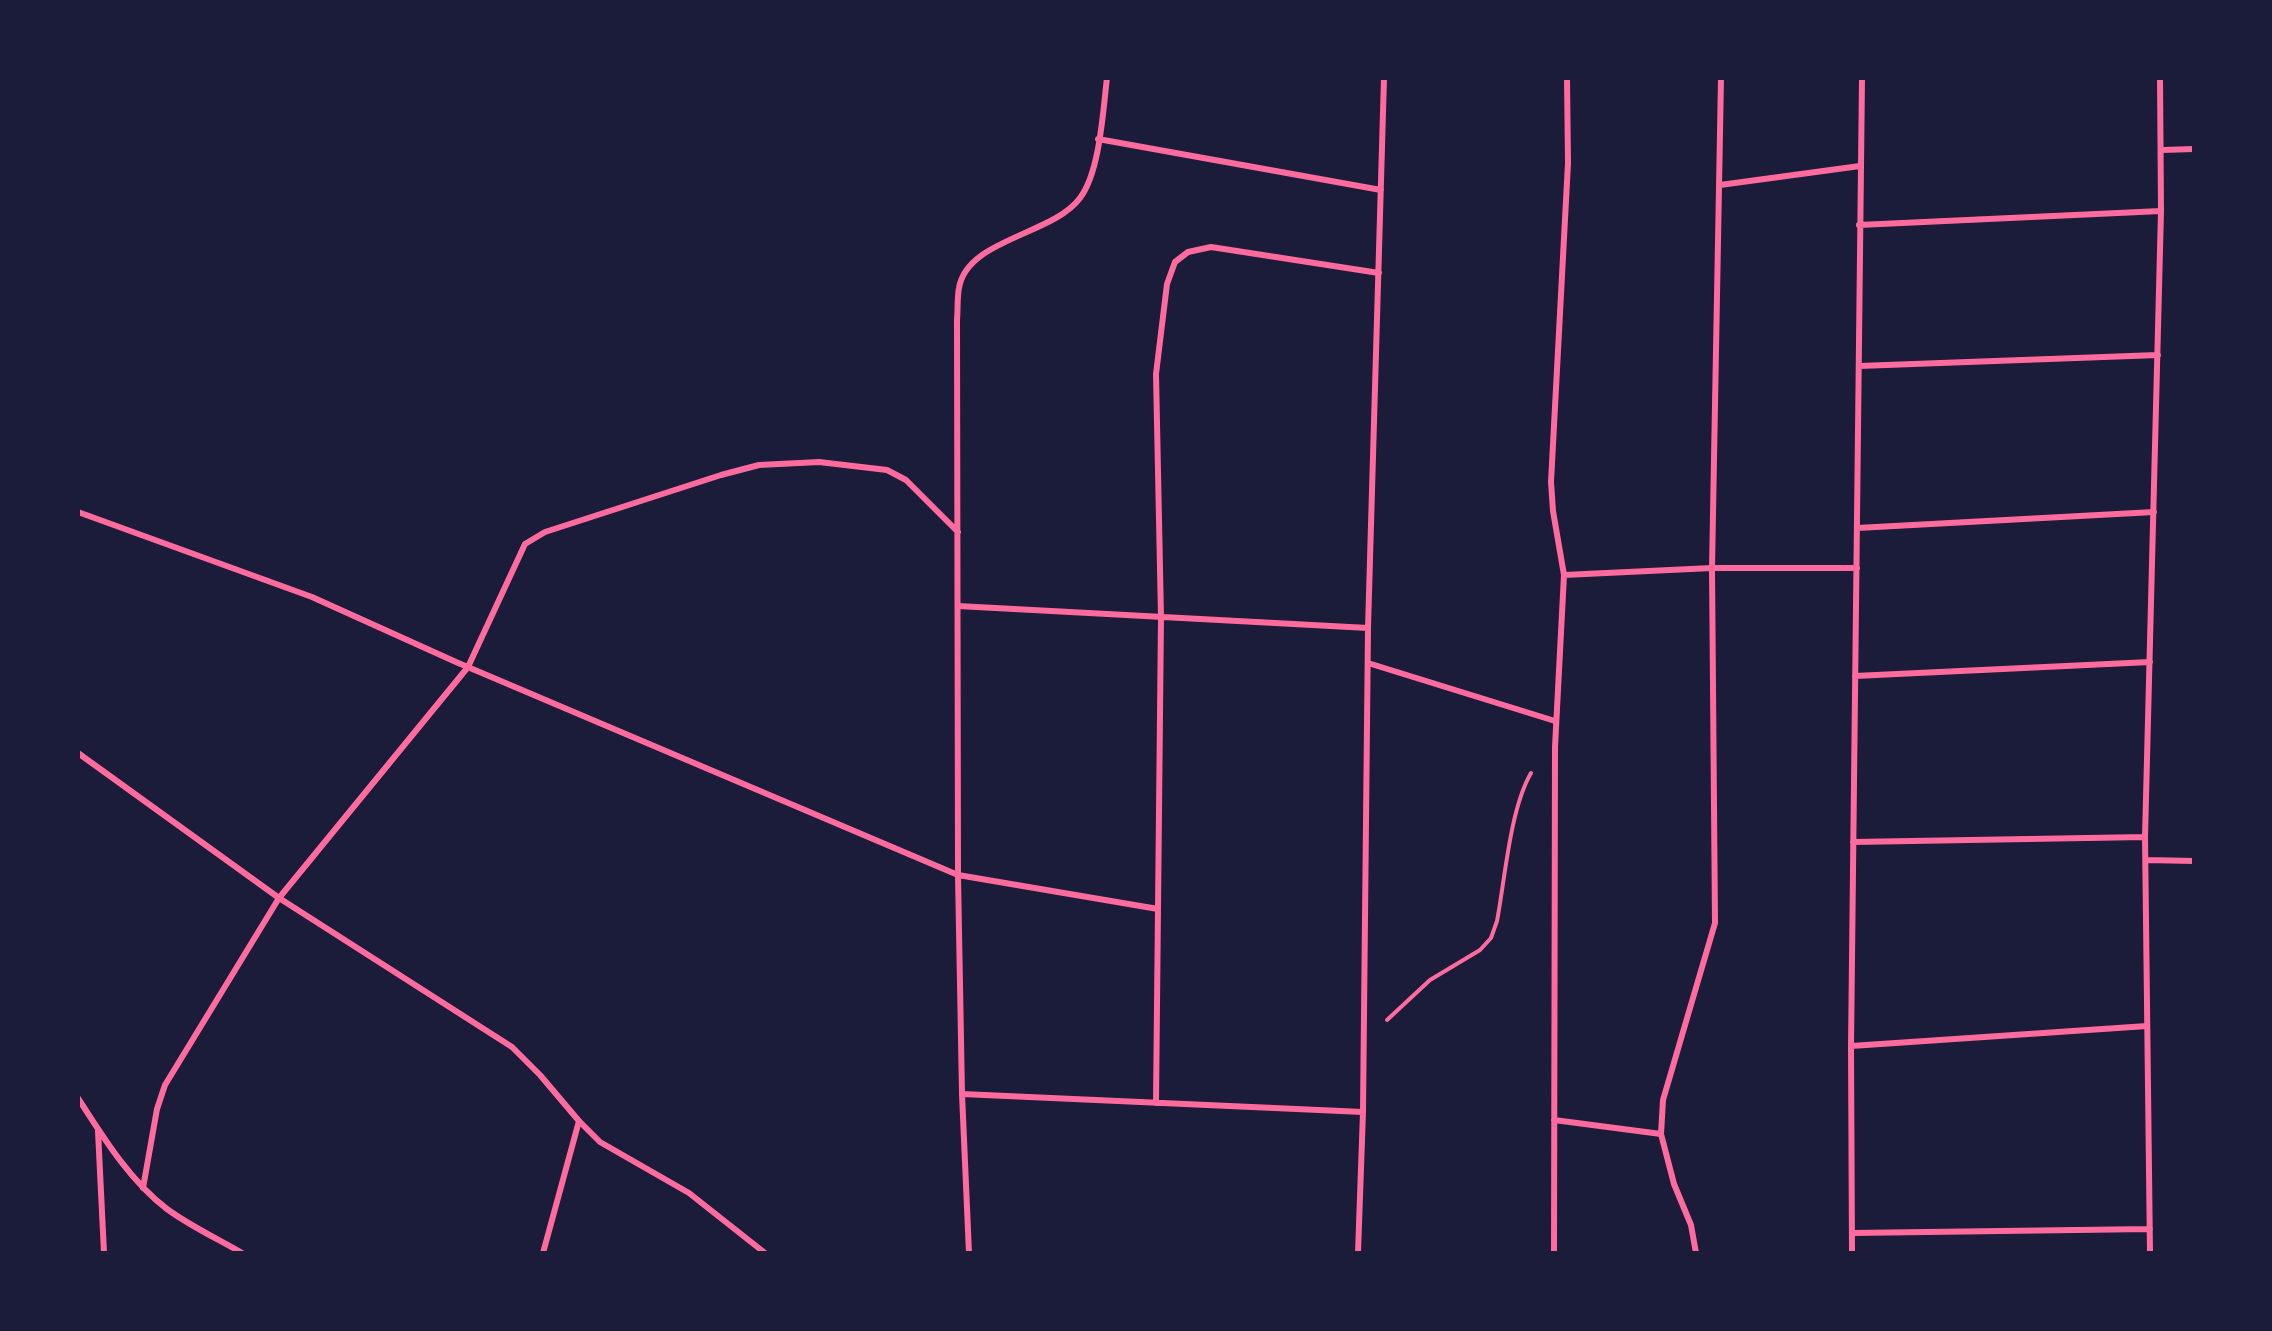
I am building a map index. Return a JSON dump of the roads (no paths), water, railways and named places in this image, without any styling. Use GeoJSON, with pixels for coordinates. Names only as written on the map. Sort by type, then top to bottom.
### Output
{"type":"FeatureCollection","features":[{"type":"Feature","properties":{"kind":"street"},"geometry":{"type":"LineString","coordinates":[[969,1253],[958,875],[959,286],[971,262],[1060,216],[1080,198],[1094,169],[1107,78]]}},
{"type":"Feature","properties":{"kind":"street"},"geometry":{"type":"LineString","coordinates":[[1358,1253],[1364,1112],[1368,628],[1384,78]]}},
{"type":"Feature","properties":{"kind":"street"},"geometry":{"type":"LineString","coordinates":[[1554,1253],[1555,747],[1564,575],[1553,511],[1551,482],[1568,163],[1567,78]]}},
{"type":"Feature","properties":{"kind":"street"},"geometry":{"type":"LineString","coordinates":[[1696,1253],[1691,1225],[1674,1184],[1661,1134],[1663,1100],[1715,923],[1712,568],[1721,78]]}},
{"type":"Feature","properties":{"kind":"street"},"geometry":{"type":"LineString","coordinates":[[1851,1253],[1851,1046],[1862,78]]}},
{"type":"Feature","properties":{"kind":"street"},"geometry":{"type":"LineString","coordinates":[[2150,1253],[2145,837],[2161,211],[2160,78]]}},
{"type":"Feature","properties":{"kind":"street"},"geometry":{"type":"LineString","coordinates":[[1098,139],[1381,190]]}},
{"type":"Feature","properties":{"kind":"street"},"geometry":{"type":"LineString","coordinates":[[2162,150],[2194,149]]}},
{"type":"Feature","properties":{"kind":"street"},"geometry":{"type":"LineString","coordinates":[[1720,185],[1860,166]]}},
{"type":"Feature","properties":{"kind":"street"},"geometry":{"type":"LineString","coordinates":[[1859,225],[2161,211]]}},
{"type":"Feature","properties":{"kind":"street"},"geometry":{"type":"LineString","coordinates":[[1156,1103],[1161,617],[1156,374],[1167,284],[1175,262],[1188,252],[1211,247],[1379,273]]}},
{"type":"Feature","properties":{"kind":"street"},"geometry":{"type":"LineString","coordinates":[[1859,366],[2158,355]]}},
{"type":"Feature","properties":{"kind":"street"},"geometry":{"type":"LineString","coordinates":[[143,1188],[157,1109],[165,1085],[279,898],[468,667],[525,544],[545,532],[721,475],[759,465],[819,462],[887,470],[906,480],[958,532]]}},
{"type":"Feature","properties":{"kind":"street"},"geometry":{"type":"LineString","coordinates":[[78,512],[312,597],[468,667],[958,875],[1158,909]]}},
{"type":"Feature","properties":{"kind":"street"},"geometry":{"type":"LineString","coordinates":[[1857,528],[2154,512]]}},
{"type":"Feature","properties":{"kind":"street"},"geometry":{"type":"LineString","coordinates":[[1564,575],[1712,568],[1857,568]]}},
{"type":"Feature","properties":{"kind":"street"},"geometry":{"type":"LineString","coordinates":[[958,606],[1368,628]]}},
{"type":"Feature","properties":{"kind":"street"},"geometry":{"type":"LineString","coordinates":[[1855,676],[2150,662]]}},
{"type":"Feature","properties":{"kind":"street"},"geometry":{"type":"LineString","coordinates":[[1368,663],[1556,721]]}},
{"type":"Feature","properties":{"kind":"street"},"geometry":{"type":"LineString","coordinates":[[78,753],[279,898],[512,1047],[600,1142],[689,1193],[765,1253]]}},
{"type":"Feature","properties":{"kind":"street"},"geometry":{"type":"LineString","coordinates":[[1853,842],[2145,837]]}},
{"type":"Feature","properties":{"kind":"street"},"geometry":{"type":"LineString","coordinates":[[2146,860],[2194,861]]}},
{"type":"Feature","properties":{"kind":"street"},"geometry":{"type":"LineString","coordinates":[[1851,1046],[2147,1026]]}},
{"type":"Feature","properties":{"kind":"street"},"geometry":{"type":"LineString","coordinates":[[963,1094],[1364,1112]]}},
{"type":"Feature","properties":{"kind":"street"},"geometry":{"type":"LineString","coordinates":[[78,1098],[98,1130],[143,1188],[168,1210],[242,1253]]}},
{"type":"Feature","properties":{"kind":"street"},"geometry":{"type":"LineString","coordinates":[[1554,1120],[1661,1134]]}},
{"type":"Feature","properties":{"kind":"street"},"geometry":{"type":"LineString","coordinates":[[543,1253],[579,1121]]}},
{"type":"Feature","properties":{"kind":"street"},"geometry":{"type":"LineString","coordinates":[[98,1130],[104,1253]]}},
{"type":"Feature","properties":{"kind":"street"},"geometry":{"type":"LineString","coordinates":[[1852,1233],[2150,1229]]}}]}
